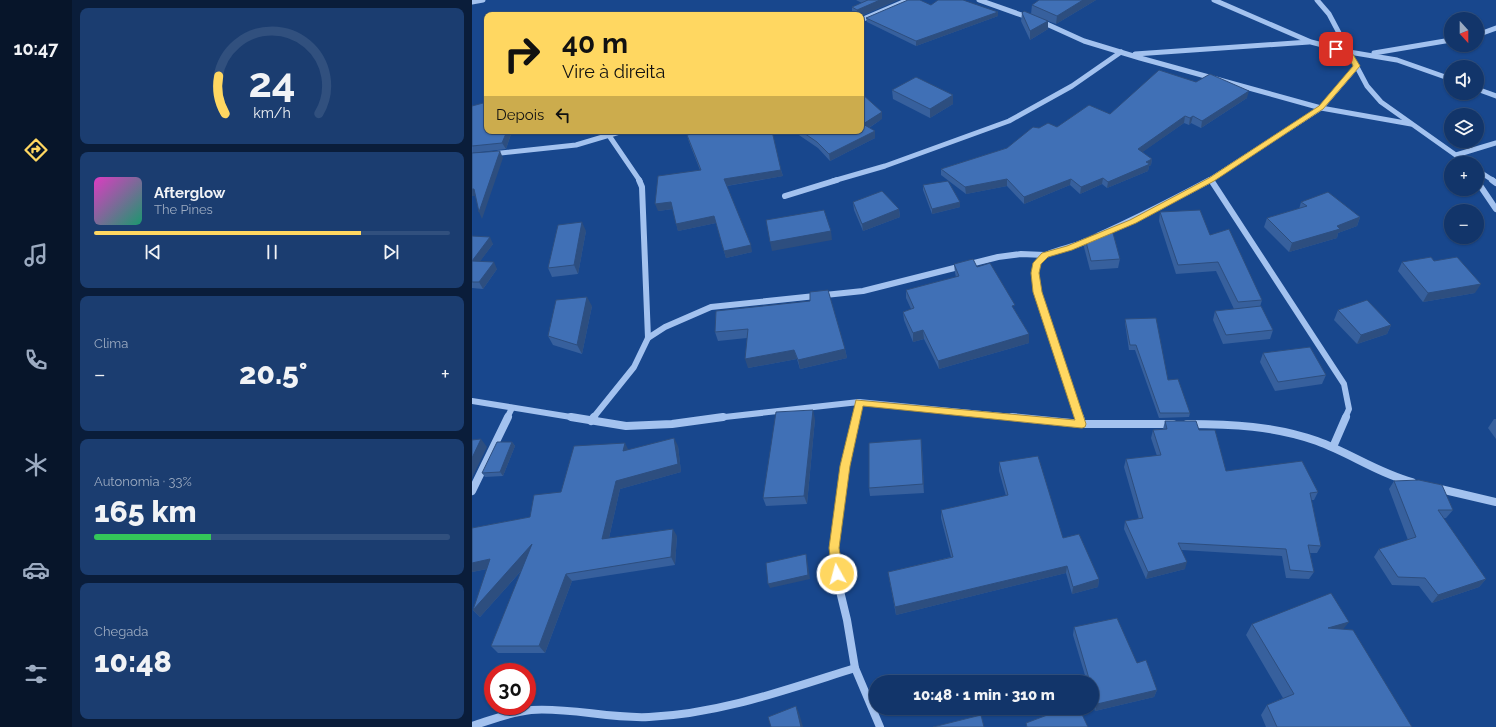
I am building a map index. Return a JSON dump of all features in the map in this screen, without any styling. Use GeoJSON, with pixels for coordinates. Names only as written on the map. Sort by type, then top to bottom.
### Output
{"type":"FeatureCollection","features":[{"type":"Feature","properties":{"kind":"street"},"geometry":{"type":"LineString","coordinates":[[472,2],[483,0]]}},
{"type":"Feature","properties":{"kind":"street"},"geometry":{"type":"LineString","coordinates":[[864,19],[908,0]]}},
{"type":"Feature","properties":{"kind":"street"},"geometry":{"type":"LineString","coordinates":[[979,0],[1040,21],[1084,41],[1120,52],[1321,108],[1411,124]]}},
{"type":"Feature","properties":{"kind":"street"},"geometry":{"type":"LineString","coordinates":[[1214,0],[1311,42],[1349,52],[1369,54],[1397,60],[1444,77]]}},
{"type":"Feature","properties":{"kind":"street"},"geometry":{"type":"LineString","coordinates":[[1317,0],[1329,14],[1367,86],[1381,102],[1456,155],[1496,143]]}},
{"type":"Feature","properties":{"kind":"street"},"geometry":{"type":"LineString","coordinates":[[1484,32],[1496,28]]}},
{"type":"Feature","properties":{"kind":"street"},"geometry":{"type":"LineString","coordinates":[[1369,54],[1444,41]]}},
{"type":"Feature","properties":{"kind":"street"},"geometry":{"type":"LineString","coordinates":[[1131,55],[1311,42]]}},
{"type":"Feature","properties":{"kind":"street"},"geometry":{"type":"LineString","coordinates":[[785,196],[886,166],[1010,121],[1072,86],[1120,52]]}},
{"type":"Feature","properties":{"kind":"street"},"geometry":{"type":"LineString","coordinates":[[648,338],[665,327],[711,307],[863,291],[998,257],[1021,254],[1045,255],[1069,248],[1133,221],[1211,180],[1321,108],[1357,66]]}},
{"type":"Feature","properties":{"kind":"street"},"geometry":{"type":"LineString","coordinates":[[1484,92],[1496,96]]}},
{"type":"Feature","properties":{"kind":"street"},"geometry":{"type":"LineString","coordinates":[[483,155],[541,149],[610,137],[616,134]]}},
{"type":"Feature","properties":{"kind":"street"},"geometry":{"type":"LineString","coordinates":[[591,421],[634,367],[648,338],[642,187],[638,177],[610,137]]}},
{"type":"Feature","properties":{"kind":"street"},"geometry":{"type":"LineString","coordinates":[[1484,175],[1496,183]]}},
{"type":"Feature","properties":{"kind":"street"},"geometry":{"type":"LineString","coordinates":[[1211,180],[1344,384],[1349,409],[1333,447]]}},
{"type":"Feature","properties":{"kind":"street"},"geometry":{"type":"LineString","coordinates":[[1484,191],[1496,209]]}},
{"type":"Feature","properties":{"kind":"street"},"geometry":{"type":"LineString","coordinates":[[1045,255],[1037,263],[1035,273],[1037,292],[1082,424]]}},
{"type":"Feature","properties":{"kind":"street"},"geometry":{"type":"LineString","coordinates":[[472,401],[626,426],[672,424],[768,411],[859,402],[1082,424],[1214,424],[1289,432],[1333,447],[1393,478],[1496,502]]}},
{"type":"Feature","properties":{"kind":"street"},"geometry":{"type":"LineString","coordinates":[[859,402],[845,466],[834,548],[839,587],[847,620],[855,668],[880,727]]}},
{"type":"Feature","properties":{"kind":"street"},"geometry":{"type":"LineString","coordinates":[[472,491],[512,408]]}},
{"type":"Feature","properties":{"kind":"street"},"geometry":{"type":"LineString","coordinates":[[472,726],[507,715],[531,710],[647,718],[696,713],[772,694],[855,668]]}},
{"type":"Feature","properties":{"kind":"building"},"geometry":{"type":"Polygon","coordinates":[[[868,0],[880,0],[857,10],[852,7],[868,0]]]}},
{"type":"Feature","properties":{"kind":"building"},"geometry":{"type":"Polygon","coordinates":[[[908,0],[920,0],[931,5],[938,0],[963,0],[998,12],[916,41],[866,18],[908,0]]]}},
{"type":"Feature","properties":{"kind":"building"},"geometry":{"type":"Polygon","coordinates":[[[1039,0],[1083,0],[1057,16],[1032,5],[1039,0]]]}},
{"type":"Feature","properties":{"kind":"building"},"geometry":{"type":"Polygon","coordinates":[[[1024,11],[1048,21],[1030,31],[1022,13],[1024,11]]]}},
{"type":"Feature","properties":{"kind":"building"},"geometry":{"type":"Polygon","coordinates":[[[1159,70],[1196,82],[1210,74],[1249,91],[1202,121],[1193,116],[1190,118],[1185,116],[1138,149],[1152,159],[1146,162],[1150,164],[1108,182],[1103,178],[1081,187],[1071,179],[1024,197],[1007,179],[965,187],[941,169],[1007,148],[1033,127],[1039,128],[1048,123],[1057,127],[1089,105],[1110,114],[1159,70]]]}},
{"type":"Feature","properties":{"kind":"building"},"geometry":{"type":"Polygon","coordinates":[[[916,77],[953,95],[930,109],[892,90],[916,77]]]}},
{"type":"Feature","properties":{"kind":"building"},"geometry":{"type":"Polygon","coordinates":[[[864,96],[882,112],[864,123],[864,96]]]}},
{"type":"Feature","properties":{"kind":"building"},"geometry":{"type":"Polygon","coordinates":[[[484,103],[484,134],[506,134],[502,143],[472,146],[472,106],[484,103]]]}},
{"type":"Feature","properties":{"kind":"building"},"geometry":{"type":"Polygon","coordinates":[[[864,125],[875,131],[829,154],[817,142],[805,134],[864,134],[864,125]]]}},
{"type":"Feature","properties":{"kind":"building"},"geometry":{"type":"Polygon","coordinates":[[[773,134],[781,170],[724,179],[751,245],[724,251],[714,216],[676,224],[671,202],[655,204],[658,176],[701,170],[687,135],[773,134]]]}},
{"type":"Feature","properties":{"kind":"building"},"geometry":{"type":"Polygon","coordinates":[[[500,151],[479,212],[474,189],[472,189],[472,153],[500,151]]]}},
{"type":"Feature","properties":{"kind":"building"},"geometry":{"type":"Polygon","coordinates":[[[948,181],[960,202],[932,209],[923,185],[948,181]]]}},
{"type":"Feature","properties":{"kind":"building"},"geometry":{"type":"Polygon","coordinates":[[[882,191],[899,209],[862,224],[853,202],[882,191]]]}},
{"type":"Feature","properties":{"kind":"building"},"geometry":{"type":"Polygon","coordinates":[[[1328,192],[1360,217],[1337,226],[1340,229],[1292,243],[1267,218],[1307,206],[1301,202],[1328,192]]]}},
{"type":"Feature","properties":{"kind":"building"},"geometry":{"type":"Polygon","coordinates":[[[824,210],[831,231],[770,242],[766,220],[824,210]]]}},
{"type":"Feature","properties":{"kind":"building"},"geometry":{"type":"Polygon","coordinates":[[[1200,210],[1210,235],[1229,229],[1262,300],[1238,302],[1218,262],[1178,265],[1160,212],[1200,210]]]}},
{"type":"Feature","properties":{"kind":"building"},"geometry":{"type":"Polygon","coordinates":[[[582,222],[574,265],[548,268],[558,225],[582,222]]]}},
{"type":"Feature","properties":{"kind":"building"},"geometry":{"type":"Polygon","coordinates":[[[1113,233],[1120,259],[1091,261],[1085,238],[1094,234],[1113,233]]]}},
{"type":"Feature","properties":{"kind":"building"},"geometry":{"type":"Polygon","coordinates":[[[472,236],[490,237],[472,261],[472,236]]]}},
{"type":"Feature","properties":{"kind":"building"},"geometry":{"type":"Polygon","coordinates":[[[1431,257],[1434,261],[1457,257],[1481,284],[1428,293],[1402,262],[1431,257]]]}},
{"type":"Feature","properties":{"kind":"building"},"geometry":{"type":"Polygon","coordinates":[[[973,259],[977,267],[990,263],[1015,305],[1012,306],[1029,334],[938,361],[923,330],[913,333],[903,312],[914,308],[906,290],[959,276],[954,264],[973,259]]]}},
{"type":"Feature","properties":{"kind":"building"},"geometry":{"type":"Polygon","coordinates":[[[472,261],[494,262],[479,282],[472,282],[472,261]]]}},
{"type":"Feature","properties":{"kind":"building"},"geometry":{"type":"Polygon","coordinates":[[[828,290],[845,349],[798,360],[794,350],[745,359],[748,329],[715,332],[716,311],[810,301],[810,292],[828,290]]]}},
{"type":"Feature","properties":{"kind":"building"},"geometry":{"type":"Polygon","coordinates":[[[587,297],[577,345],[548,336],[556,300],[587,297]]]}},
{"type":"Feature","properties":{"kind":"building"},"geometry":{"type":"Polygon","coordinates":[[[1367,300],[1391,325],[1361,335],[1338,310],[1367,300]]]}},
{"type":"Feature","properties":{"kind":"building"},"geometry":{"type":"Polygon","coordinates":[[[1261,306],[1273,330],[1226,335],[1215,311],[1261,306]]]}},
{"type":"Feature","properties":{"kind":"building"},"geometry":{"type":"Polygon","coordinates":[[[1156,318],[1168,380],[1178,379],[1190,413],[1160,413],[1136,345],[1130,345],[1125,319],[1156,318]]]}},
{"type":"Feature","properties":{"kind":"building"},"geometry":{"type":"Polygon","coordinates":[[[1310,347],[1326,375],[1278,382],[1263,353],[1310,347]]]}},
{"type":"Feature","properties":{"kind":"building"},"geometry":{"type":"Polygon","coordinates":[[[813,410],[804,496],[763,498],[776,412],[813,410]]]}},
{"type":"Feature","properties":{"kind":"building"},"geometry":{"type":"Polygon","coordinates":[[[1165,421],[1196,421],[1199,430],[1215,430],[1226,471],[1302,461],[1318,492],[1310,493],[1321,546],[1308,545],[1314,572],[1290,570],[1286,549],[1178,543],[1187,562],[1148,572],[1125,521],[1143,518],[1126,459],[1161,455],[1153,430],[1167,429],[1165,421]]]}},
{"type":"Feature","properties":{"kind":"building"},"geometry":{"type":"Polygon","coordinates":[[[674,438],[678,464],[616,481],[602,539],[673,529],[671,557],[566,574],[539,646],[491,646],[532,544],[473,610],[490,559],[472,563],[472,528],[530,517],[534,495],[561,492],[574,446],[625,443],[623,451],[674,438]]]}},
{"type":"Feature","properties":{"kind":"building"},"geometry":{"type":"Polygon","coordinates":[[[481,439],[472,458],[472,440],[481,439]]]}},
{"type":"Feature","properties":{"kind":"building"},"geometry":{"type":"Polygon","coordinates":[[[921,439],[923,484],[869,488],[869,443],[921,439]]]}},
{"type":"Feature","properties":{"kind":"building"},"geometry":{"type":"Polygon","coordinates":[[[497,442],[512,442],[500,472],[482,473],[497,442]]]}},
{"type":"Feature","properties":{"kind":"building"},"geometry":{"type":"Polygon","coordinates":[[[1038,456],[1063,538],[1079,534],[1099,579],[1073,587],[1067,566],[895,607],[888,572],[953,557],[941,510],[1008,495],[999,462],[1038,456]]]}},
{"type":"Feature","properties":{"kind":"building"},"geometry":{"type":"Polygon","coordinates":[[[1419,480],[1442,485],[1453,510],[1438,510],[1486,579],[1438,595],[1425,578],[1398,577],[1379,549],[1416,537],[1394,481],[1419,480]]]}},
{"type":"Feature","properties":{"kind":"building"},"geometry":{"type":"Polygon","coordinates":[[[806,554],[808,575],[768,584],[766,563],[806,554]]]}},
{"type":"Feature","properties":{"kind":"building"},"geometry":{"type":"Polygon","coordinates":[[[1331,593],[1349,622],[1328,628],[1353,630],[1412,727],[1277,727],[1267,705],[1294,694],[1252,624],[1331,593]]]}},
{"type":"Feature","properties":{"kind":"building"},"geometry":{"type":"Polygon","coordinates":[[[1117,618],[1137,663],[1146,660],[1157,690],[1099,704],[1099,675],[1088,675],[1074,627],[1117,618]]]}},
{"type":"Feature","properties":{"kind":"building"},"geometry":{"type":"Polygon","coordinates":[[[796,706],[801,727],[771,727],[768,717],[796,706]]]}},
{"type":"Feature","properties":{"kind":"building"},"geometry":{"type":"Polygon","coordinates":[[[981,715],[984,727],[933,727],[981,715]]]}},
{"type":"Feature","properties":{"kind":"building"},"geometry":{"type":"Polygon","coordinates":[[[1047,715],[1082,715],[1088,727],[1027,727],[1026,723],[1047,715]]]}},
{"type":"Feature","properties":{"kind":"route"},"geometry":{"type":"LineString","coordinates":[[837,574],[834,548],[845,466],[859,402],[1082,424],[1037,292],[1035,273],[1037,263],[1045,255],[1069,248],[1133,221],[1211,180],[1321,108],[1357,66],[1349,52],[1336,49]]}}]}
